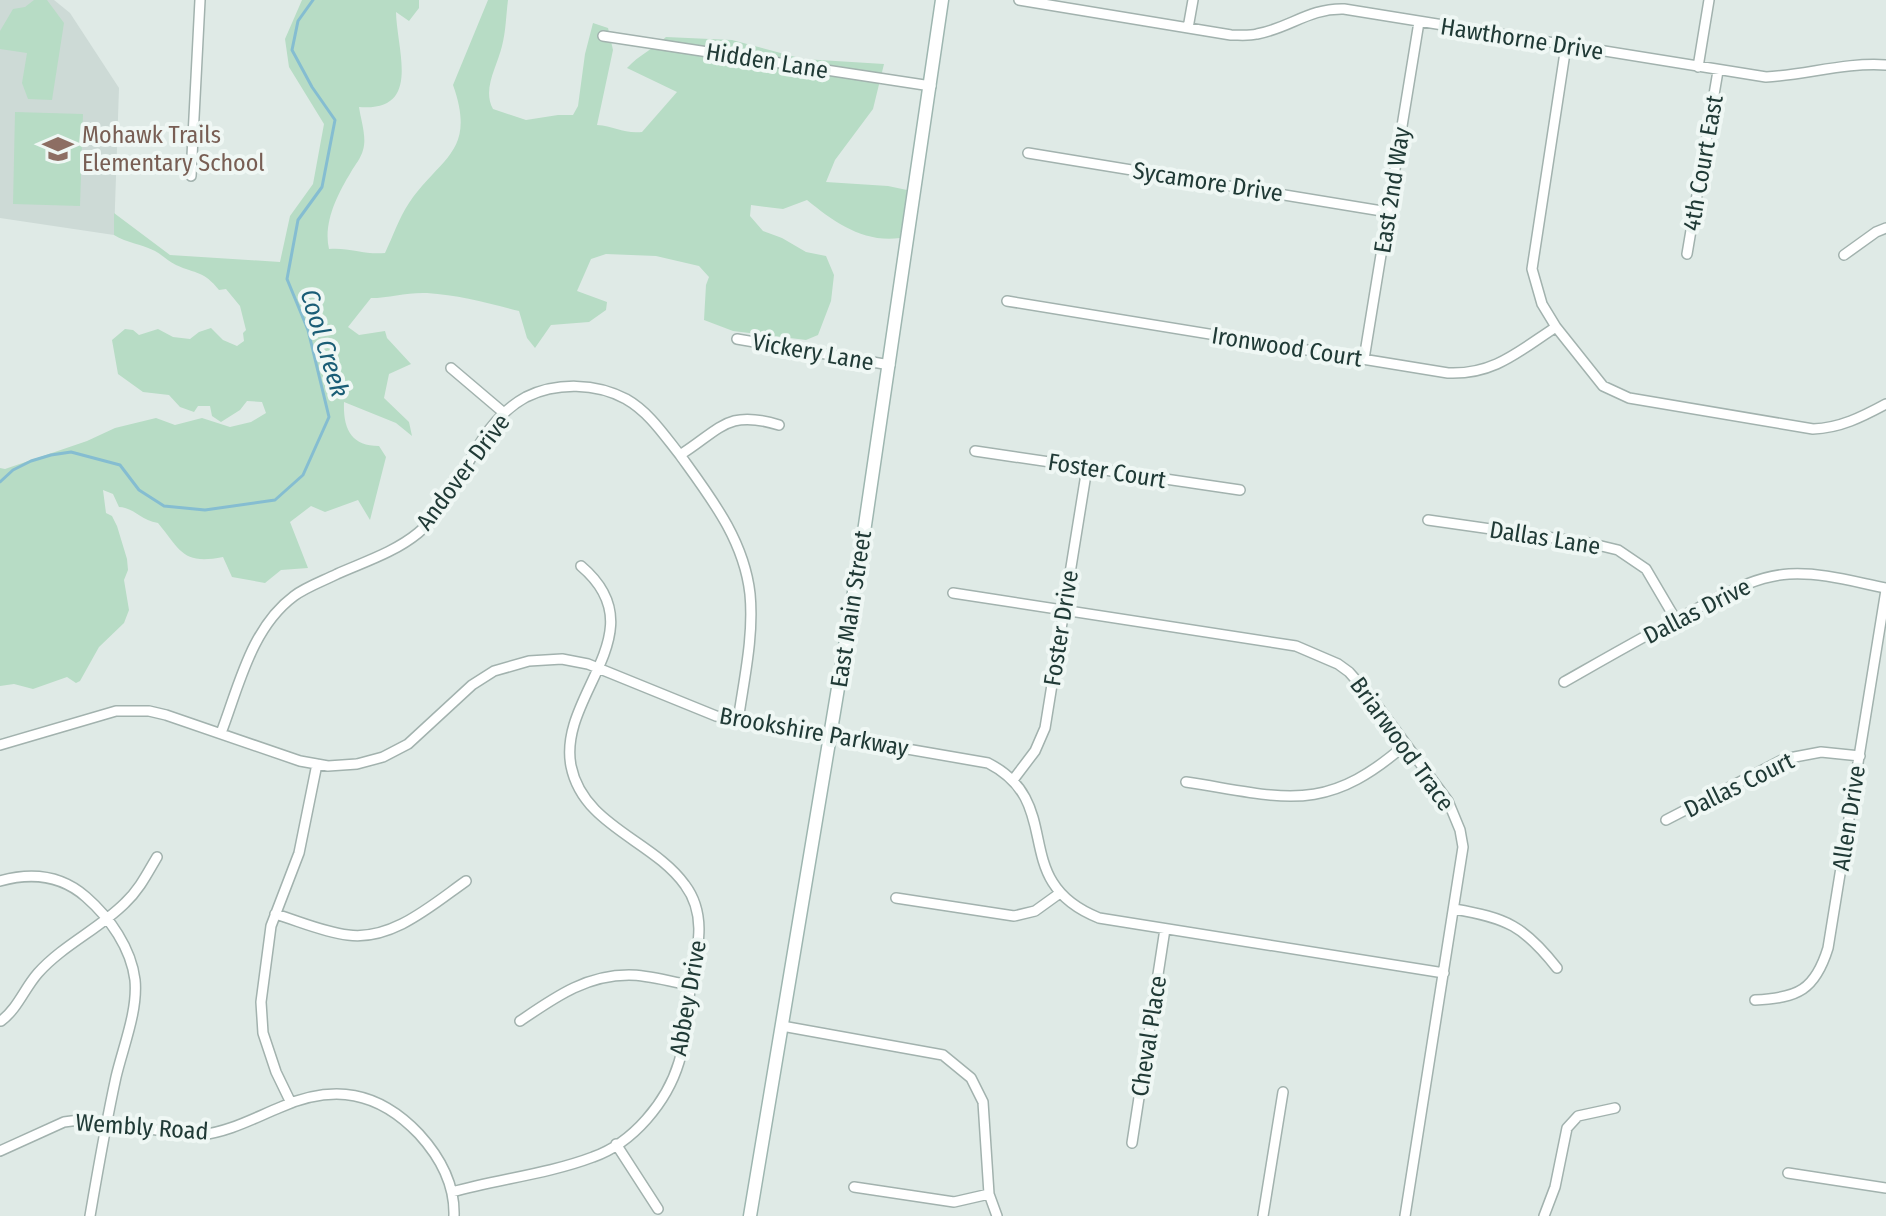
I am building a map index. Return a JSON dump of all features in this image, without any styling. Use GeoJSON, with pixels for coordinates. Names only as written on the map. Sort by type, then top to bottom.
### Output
{"type":"FeatureCollection","features":[{"type":"Feature","properties":{"kind":"main road","name":"East Main Street"},"geometry":{"type":"LineString","coordinates":[[750,1216],[890,365],[942,0]]}},
{"type":"Feature","properties":{"kind":"street"},"geometry":{"type":"LineString","coordinates":[[191,176],[200,0]]}},
{"type":"Feature","properties":{"kind":"street","name":"Hawthorne Drive"},"geometry":{"type":"LineString","coordinates":[[1019,0],[1231,35],[1255,35],[1312,12],[1329,9],[1766,77],[1807,74],[1853,65],[1886,65]]}},
{"type":"Feature","properties":{"kind":"street"},"geometry":{"type":"LineString","coordinates":[[1188,28],[1193,0]]}},
{"type":"Feature","properties":{"kind":"street"},"geometry":{"type":"LineString","coordinates":[[1698,67],[1709,0]]}},
{"type":"Feature","properties":{"kind":"street","name":"East 2nd Way"},"geometry":{"type":"LineString","coordinates":[[1364,359],[1419,22]]}},
{"type":"Feature","properties":{"kind":"street","name":"Hidden Lane"},"geometry":{"type":"LineString","coordinates":[[603,36],[931,86]]}},
{"type":"Feature","properties":{"kind":"street"},"geometry":{"type":"LineString","coordinates":[[1566,46],[1532,269],[1542,304],[1556,327],[1603,386],[1629,398],[1813,429],[1849,422],[1886,404]]}},
{"type":"Feature","properties":{"kind":"street","name":"4th Court East"},"geometry":{"type":"LineString","coordinates":[[1687,254],[1718,71]]}},
{"type":"Feature","properties":{"kind":"street","name":"Sycamore Drive"},"geometry":{"type":"LineString","coordinates":[[1028,153],[1388,212]]}},
{"type":"Feature","properties":{"kind":"street"},"geometry":{"type":"LineString","coordinates":[[1844,255],[1886,228]]}},
{"type":"Feature","properties":{"kind":"street","name":"Ironwood Court"},"geometry":{"type":"LineString","coordinates":[[1007,301],[1448,373],[1476,372],[1500,365],[1556,327]]}},
{"type":"Feature","properties":{"kind":"street","name":"Vickery Lane"},"geometry":{"type":"LineString","coordinates":[[737,339],[890,365]]}},
{"type":"Feature","properties":{"kind":"street"},"geometry":{"type":"LineString","coordinates":[[451,368],[504,413]]}},
{"type":"Feature","properties":{"kind":"street","name":"Andover Drive"},"geometry":{"type":"LineString","coordinates":[[221,733],[258,636],[273,614],[295,595],[406,542],[425,527],[479,444],[504,413],[533,394],[554,388],[584,386],[628,400],[644,412],[719,508],[730,529],[747,580],[751,633],[738,721]]}},
{"type":"Feature","properties":{"kind":"street"},"geometry":{"type":"LineString","coordinates":[[680,455],[735,420],[756,418],[779,425]]}},
{"type":"Feature","properties":{"kind":"street","name":"Foster Court"},"geometry":{"type":"LineString","coordinates":[[975,451],[1240,490]]}},
{"type":"Feature","properties":{"kind":"street","name":"Foster Drive"},"geometry":{"type":"LineString","coordinates":[[1013,780],[1035,751],[1045,728],[1087,468]]}},
{"type":"Feature","properties":{"kind":"street","name":"Dallas Lane"},"geometry":{"type":"LineString","coordinates":[[1428,520],[1618,550],[1646,569],[1676,620]]}},
{"type":"Feature","properties":{"kind":"street","name":"Abbey Drive"},"geometry":{"type":"LineString","coordinates":[[452,1192],[594,1157],[648,1119],[667,1089],[679,1061],[700,929],[690,892],[675,871],[595,812],[580,793],[573,777],[570,740],[609,638],[610,613],[603,590],[581,566]]}},
{"type":"Feature","properties":{"kind":"street","name":"Dallas Drive"},"geometry":{"type":"LineString","coordinates":[[1564,682],[1676,620],[1744,585],[1767,577],[1813,575],[1886,589]]}},
{"type":"Feature","properties":{"kind":"street","name":"Allen Drive"},"geometry":{"type":"LineString","coordinates":[[1755,1000],[1782,999],[1799,993],[1823,965],[1886,589]]}},
{"type":"Feature","properties":{"kind":"street","name":"Briarwood Trace"},"geometry":{"type":"LineString","coordinates":[[953,593],[1312,651],[1349,672],[1448,801],[1460,830],[1461,864],[1406,1216]]}},
{"type":"Feature","properties":{"kind":"street","name":"Brookshire Parkway"},"geometry":{"type":"LineString","coordinates":[[0,745],[116,711],[149,711],[290,758],[317,764],[357,764],[383,757],[408,744],[472,685],[494,671],[544,659],[562,659],[599,668],[703,711],[738,721],[975,760],[999,769],[1013,780]]}},
{"type":"Feature","properties":{"kind":"street"},"geometry":{"type":"LineString","coordinates":[[1186,782],[1274,796],[1312,797],[1352,783],[1406,744]]}},
{"type":"Feature","properties":{"kind":"street","name":"Dallas Court"},"geometry":{"type":"LineString","coordinates":[[1666,820],[1784,759],[1821,752],[1860,756]]}},
{"type":"Feature","properties":{"kind":"street"},"geometry":{"type":"LineString","coordinates":[[291,1103],[276,1072],[263,1033],[261,1002],[267,946],[275,914],[299,853],[317,764]]}},
{"type":"Feature","properties":{"kind":"street"},"geometry":{"type":"LineString","coordinates":[[1013,780],[1031,805],[1043,866],[1060,893],[1085,912],[1099,918],[1444,973]]}},
{"type":"Feature","properties":{"kind":"street"},"geometry":{"type":"LineString","coordinates":[[1,1021],[20,1003],[37,974],[107,919],[139,888],[157,857]]}},
{"type":"Feature","properties":{"kind":"street"},"geometry":{"type":"LineString","coordinates":[[0,881],[38,875],[76,888],[107,919],[128,952],[135,983],[134,1003],[106,1123],[90,1216]]}},
{"type":"Feature","properties":{"kind":"street"},"geometry":{"type":"LineString","coordinates":[[275,914],[331,932],[350,936],[370,935],[396,926],[466,881]]}},
{"type":"Feature","properties":{"kind":"street"},"geometry":{"type":"LineString","coordinates":[[896,898],[1014,916],[1035,911],[1060,893]]}},
{"type":"Feature","properties":{"kind":"street"},"geometry":{"type":"LineString","coordinates":[[1454,909],[1490,916],[1516,927],[1528,934],[1557,968]]}},
{"type":"Feature","properties":{"kind":"street","name":"Cheval Place"},"geometry":{"type":"LineString","coordinates":[[1132,1143],[1165,929]]}},
{"type":"Feature","properties":{"kind":"street"},"geometry":{"type":"LineString","coordinates":[[520,1021],[561,993],[580,984],[609,977],[649,977],[691,985]]}},
{"type":"Feature","properties":{"kind":"street"},"geometry":{"type":"LineString","coordinates":[[782,1026],[919,1049],[943,1055],[963,1069],[979,1089],[983,1102],[989,1194],[997,1216]]}},
{"type":"Feature","properties":{"kind":"street"},"geometry":{"type":"LineString","coordinates":[[1263,1216],[1283,1092]]}},
{"type":"Feature","properties":{"kind":"street","name":"Wembly Road"},"geometry":{"type":"LineString","coordinates":[[0,1151],[64,1122],[79,1120],[196,1135],[228,1130],[305,1097],[340,1093],[356,1095],[383,1105],[398,1115],[430,1146],[444,1169],[452,1192],[454,1216]]}},
{"type":"Feature","properties":{"kind":"street"},"geometry":{"type":"LineString","coordinates":[[1544,1216],[1555,1187],[1567,1128],[1578,1116],[1615,1108]]}},
{"type":"Feature","properties":{"kind":"street"},"geometry":{"type":"LineString","coordinates":[[616,1144],[658,1209]]}},
{"type":"Feature","properties":{"kind":"street"},"geometry":{"type":"LineString","coordinates":[[1788,1173],[1886,1188]]}},
{"type":"Feature","properties":{"kind":"street"},"geometry":{"type":"LineString","coordinates":[[854,1187],[954,1202],[989,1194]]}},
{"type":"Feature","properties":{"kind":"street"},"geometry":{"type":"LineString","coordinates":[[1406,1216],[1412,1216]]}},
{"type":"Feature","properties":{"kind":"shaded area","name":"Mohawk Trails Elementary School"},"geometry":{"type":"Polygon","coordinates":[[[0,0],[54,0],[70,13],[119,88],[114,235],[0,218],[0,0]]]}},
{"type":"Feature","properties":{"kind":"green space"},"geometry":{"type":"Polygon","coordinates":[[[34,0],[47,0],[64,23],[52,100],[28,99],[22,83],[27,53],[0,49],[0,31],[13,9],[25,7],[34,0]]]}},
{"type":"Feature","properties":{"kind":"green space"},"geometry":{"type":"Polygon","coordinates":[[[302,0],[419,0],[419,8],[409,21],[396,12],[402,76],[399,90],[392,100],[379,106],[359,107],[364,145],[332,209],[328,229],[329,249],[385,253],[409,203],[452,152],[461,126],[453,85],[488,0],[508,0],[503,40],[490,86],[490,101],[493,109],[526,120],[573,115],[578,106],[593,23],[608,28],[613,50],[597,125],[630,132],[642,132],[677,92],[627,68],[666,37],[732,40],[803,59],[884,64],[873,109],[835,160],[826,182],[907,190],[900,238],[886,239],[861,234],[839,223],[807,200],[783,209],[751,205],[750,216],[763,231],[806,252],[826,256],[834,275],[831,301],[818,335],[806,340],[733,331],[704,320],[709,277],[699,266],[656,256],[606,254],[591,259],[577,291],[607,302],[606,310],[589,322],[551,325],[535,348],[527,338],[519,311],[462,297],[427,293],[371,298],[348,327],[359,335],[385,331],[387,338],[411,364],[389,374],[384,398],[409,422],[412,436],[396,423],[344,402],[345,420],[351,434],[362,443],[379,446],[386,457],[370,520],[358,500],[325,512],[311,506],[290,522],[308,568],[281,570],[265,583],[232,577],[223,557],[199,559],[184,554],[158,523],[119,507],[113,494],[103,490],[106,513],[112,516],[117,526],[127,559],[128,570],[124,580],[129,610],[124,623],[99,647],[80,681],[76,683],[67,677],[33,689],[14,684],[0,686],[0,468],[5,469],[87,441],[115,428],[156,418],[175,425],[202,418],[230,427],[251,422],[266,413],[262,402],[247,401],[240,410],[221,422],[212,416],[210,406],[198,406],[194,412],[180,407],[169,395],[143,392],[118,374],[112,340],[125,329],[139,335],[158,329],[173,337],[190,339],[211,328],[223,340],[237,346],[244,341],[243,333],[246,330],[240,306],[226,289],[219,290],[204,276],[114,235],[114,213],[170,255],[280,262],[290,216],[313,184],[324,124],[289,67],[285,39],[302,0]]]}},
{"type":"Feature","properties":{"kind":"green space"},"geometry":{"type":"Polygon","coordinates":[[[15,112],[83,114],[80,206],[13,204],[15,112]]]}},
{"type":"Feature","properties":{"kind":"waterway","name":"Cool Creek"},"geometry":{"type":"LineString","coordinates":[[0,482],[13,470],[31,461],[71,452],[120,465],[139,490],[164,506],[205,510],[275,500],[303,475],[329,417],[308,330],[287,279],[298,220],[322,187],[335,120],[292,50],[298,21],[313,0]]}},
{"type":"Feature","properties":{"kind":"place","name":"Mohawk Trails Elementary School"},"geometry":{"type":"Point","coordinates":[58,149]}}]}
